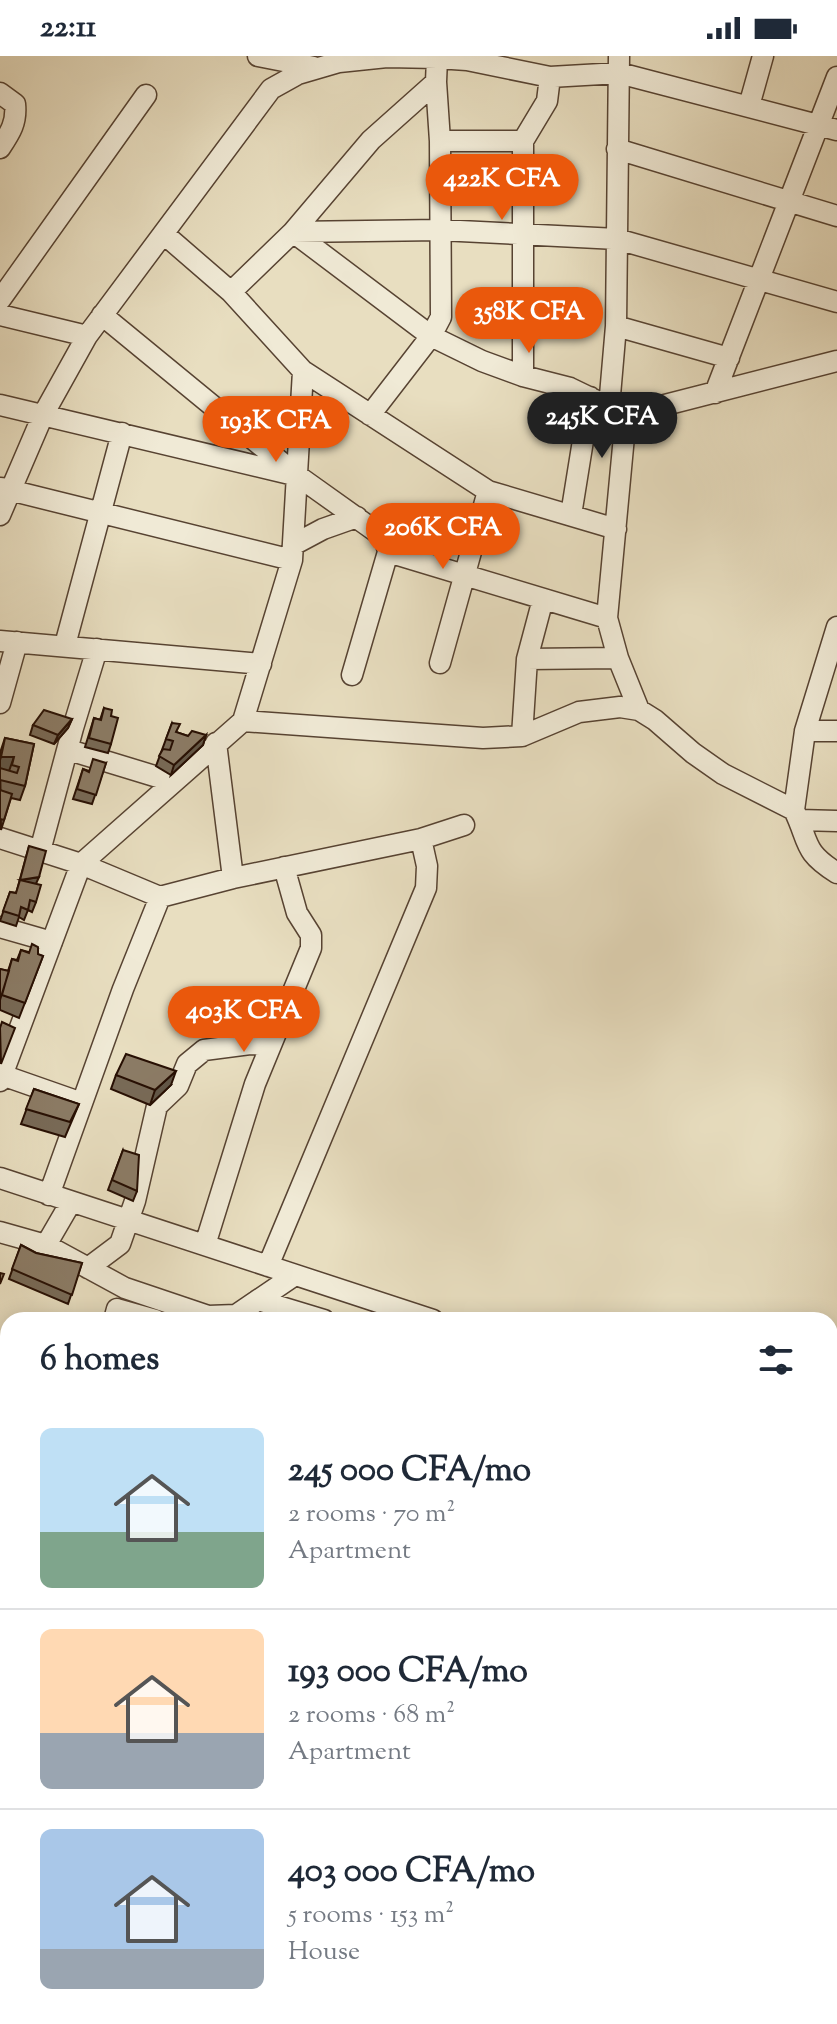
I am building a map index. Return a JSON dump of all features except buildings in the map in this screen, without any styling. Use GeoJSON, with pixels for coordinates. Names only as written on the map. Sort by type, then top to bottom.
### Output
{"type":"FeatureCollection","features":[{"type":"Feature","properties":{"kind":"street"},"geometry":{"type":"LineString","coordinates":[[258,56],[318,68]]}},
{"type":"Feature","properties":{"kind":"street"},"geometry":{"type":"LineString","coordinates":[[749,106],[763,56]]}},
{"type":"Feature","properties":{"kind":"street"},"geometry":{"type":"LineString","coordinates":[[0,515],[6,489],[87,336],[271,89],[298,74],[339,62],[386,57],[467,60],[550,77],[619,64],[749,106],[828,127]]}},
{"type":"Feature","properties":{"kind":"street"},"geometry":{"type":"LineString","coordinates":[[370,415],[431,336],[441,317],[437,58]]}},
{"type":"Feature","properties":{"kind":"street"},"geometry":{"type":"LineString","coordinates":[[619,64],[616,529],[607,618],[618,658],[639,710]]}},
{"type":"Feature","properties":{"kind":"street"},"geometry":{"type":"LineString","coordinates":[[523,376],[523,141],[547,101],[550,77]]}},
{"type":"Feature","properties":{"kind":"street"},"geometry":{"type":"LineString","coordinates":[[715,393],[789,201],[828,127],[837,77]]}},
{"type":"Feature","properties":{"kind":"street"},"geometry":{"type":"LineString","coordinates":[[231,292],[293,232],[371,140],[436,82]]}},
{"type":"Feature","properties":{"kind":"street"},"geometry":{"type":"LineString","coordinates":[[0,93],[15,104],[16,117],[14,127],[0,148]]}},
{"type":"Feature","properties":{"kind":"street"},"geometry":{"type":"LineString","coordinates":[[0,300],[146,95]]}},
{"type":"Feature","properties":{"kind":"street"},"geometry":{"type":"LineString","coordinates":[[440,141],[523,141]]}},
{"type":"Feature","properties":{"kind":"street"},"geometry":{"type":"LineString","coordinates":[[617,149],[837,216]]}},
{"type":"Feature","properties":{"kind":"street"},"geometry":{"type":"LineString","coordinates":[[293,232],[440,230],[617,239],[837,302]]}},
{"type":"Feature","properties":{"kind":"street"},"geometry":{"type":"LineString","coordinates":[[293,232],[431,336],[482,361],[570,388],[618,411],[715,393],[837,361]]}},
{"type":"Feature","properties":{"kind":"street"},"geometry":{"type":"LineString","coordinates":[[164,234],[231,292],[303,371],[370,415],[488,491],[616,529]]}},
{"type":"Feature","properties":{"kind":"street"},"geometry":{"type":"LineString","coordinates":[[0,315],[87,336]]}},
{"type":"Feature","properties":{"kind":"street"},"geometry":{"type":"LineString","coordinates":[[102,315],[298,476],[385,538],[388,552],[352,675]]}},
{"type":"Feature","properties":{"kind":"street"},"geometry":{"type":"LineString","coordinates":[[616,326],[729,358]]}},
{"type":"Feature","properties":{"kind":"street"},"geometry":{"type":"LineString","coordinates":[[82,1103],[1,1078],[10,1025],[52,942],[81,864],[243,721],[292,552],[303,371]]}},
{"type":"Feature","properties":{"kind":"street"},"geometry":{"type":"LineString","coordinates":[[571,515],[590,397]]}},
{"type":"Feature","properties":{"kind":"street"},"geometry":{"type":"LineString","coordinates":[[0,405],[298,476]]}},
{"type":"Feature","properties":{"kind":"street"},"geometry":{"type":"LineString","coordinates":[[65,645],[122,433]]}},
{"type":"Feature","properties":{"kind":"street"},"geometry":{"type":"LineString","coordinates":[[6,489],[100,513],[292,552],[323,529],[357,517]]}},
{"type":"Feature","properties":{"kind":"street"},"geometry":{"type":"LineString","coordinates":[[440,663],[488,491]]}},
{"type":"Feature","properties":{"kind":"street"},"geometry":{"type":"LineString","coordinates":[[388,552],[607,618]]}},
{"type":"Feature","properties":{"kind":"street"},"geometry":{"type":"LineString","coordinates":[[522,736],[527,659],[543,599]]}},
{"type":"Feature","properties":{"kind":"street"},"geometry":{"type":"LineString","coordinates":[[835,639],[805,731],[796,815],[808,848],[821,863],[837,873]]}},
{"type":"Feature","properties":{"kind":"street"},"geometry":{"type":"LineString","coordinates":[[0,703],[8,641],[261,664]]}},
{"type":"Feature","properties":{"kind":"street"},"geometry":{"type":"LineString","coordinates":[[40,851],[97,649]]}},
{"type":"Feature","properties":{"kind":"street"},"geometry":{"type":"LineString","coordinates":[[527,659],[618,658]]}},
{"type":"Feature","properties":{"kind":"street"},"geometry":{"type":"LineString","coordinates":[[243,721],[483,738],[522,736],[579,712],[620,707],[639,710],[723,774],[796,815],[837,821]]}},
{"type":"Feature","properties":{"kind":"street"},"geometry":{"type":"LineString","coordinates":[[805,731],[837,731]]}},
{"type":"Feature","properties":{"kind":"street"},"geometry":{"type":"LineString","coordinates":[[216,743],[233,878]]}},
{"type":"Feature","properties":{"kind":"street"},"geometry":{"type":"LineString","coordinates":[[69,750],[174,782]]}},
{"type":"Feature","properties":{"kind":"street"},"geometry":{"type":"LineString","coordinates":[[0,838],[81,864],[160,897],[233,878],[421,839],[464,825]]}},
{"type":"Feature","properties":{"kind":"street"},"geometry":{"type":"LineString","coordinates":[[268,1266],[426,888],[427,866],[421,839]]}},
{"type":"Feature","properties":{"kind":"street"},"geometry":{"type":"LineString","coordinates":[[205,1245],[255,1084],[311,948],[311,935],[297,913],[284,867]]}},
{"type":"Feature","properties":{"kind":"street"},"geometry":{"type":"LineString","coordinates":[[49,1195],[123,989],[160,897]]}},
{"type":"Feature","properties":{"kind":"street"},"geometry":{"type":"LineString","coordinates":[[0,927],[52,942]]}},
{"type":"Feature","properties":{"kind":"street"},"geometry":{"type":"LineString","coordinates":[[88,1268],[120,1244],[135,1201],[157,1106],[178,1086],[187,1064],[204,1050],[250,1044],[271,1045]]}},
{"type":"Feature","properties":{"kind":"street"},"geometry":{"type":"LineString","coordinates":[[3,1183],[128,1220],[408,1312]]}},
{"type":"Feature","properties":{"kind":"street"},"geometry":{"type":"LineString","coordinates":[[46,1245],[71,1202]]}},
{"type":"Feature","properties":{"kind":"street"},"geometry":{"type":"LineString","coordinates":[[0,1232],[46,1245],[125,1288],[196,1312]]}},
{"type":"Feature","properties":{"kind":"street"},"geometry":{"type":"LineString","coordinates":[[240,1312],[295,1275]]}},
{"type":"Feature","properties":{"kind":"street"},"geometry":{"type":"LineString","coordinates":[[258,1300],[298,1312]]}}]}
